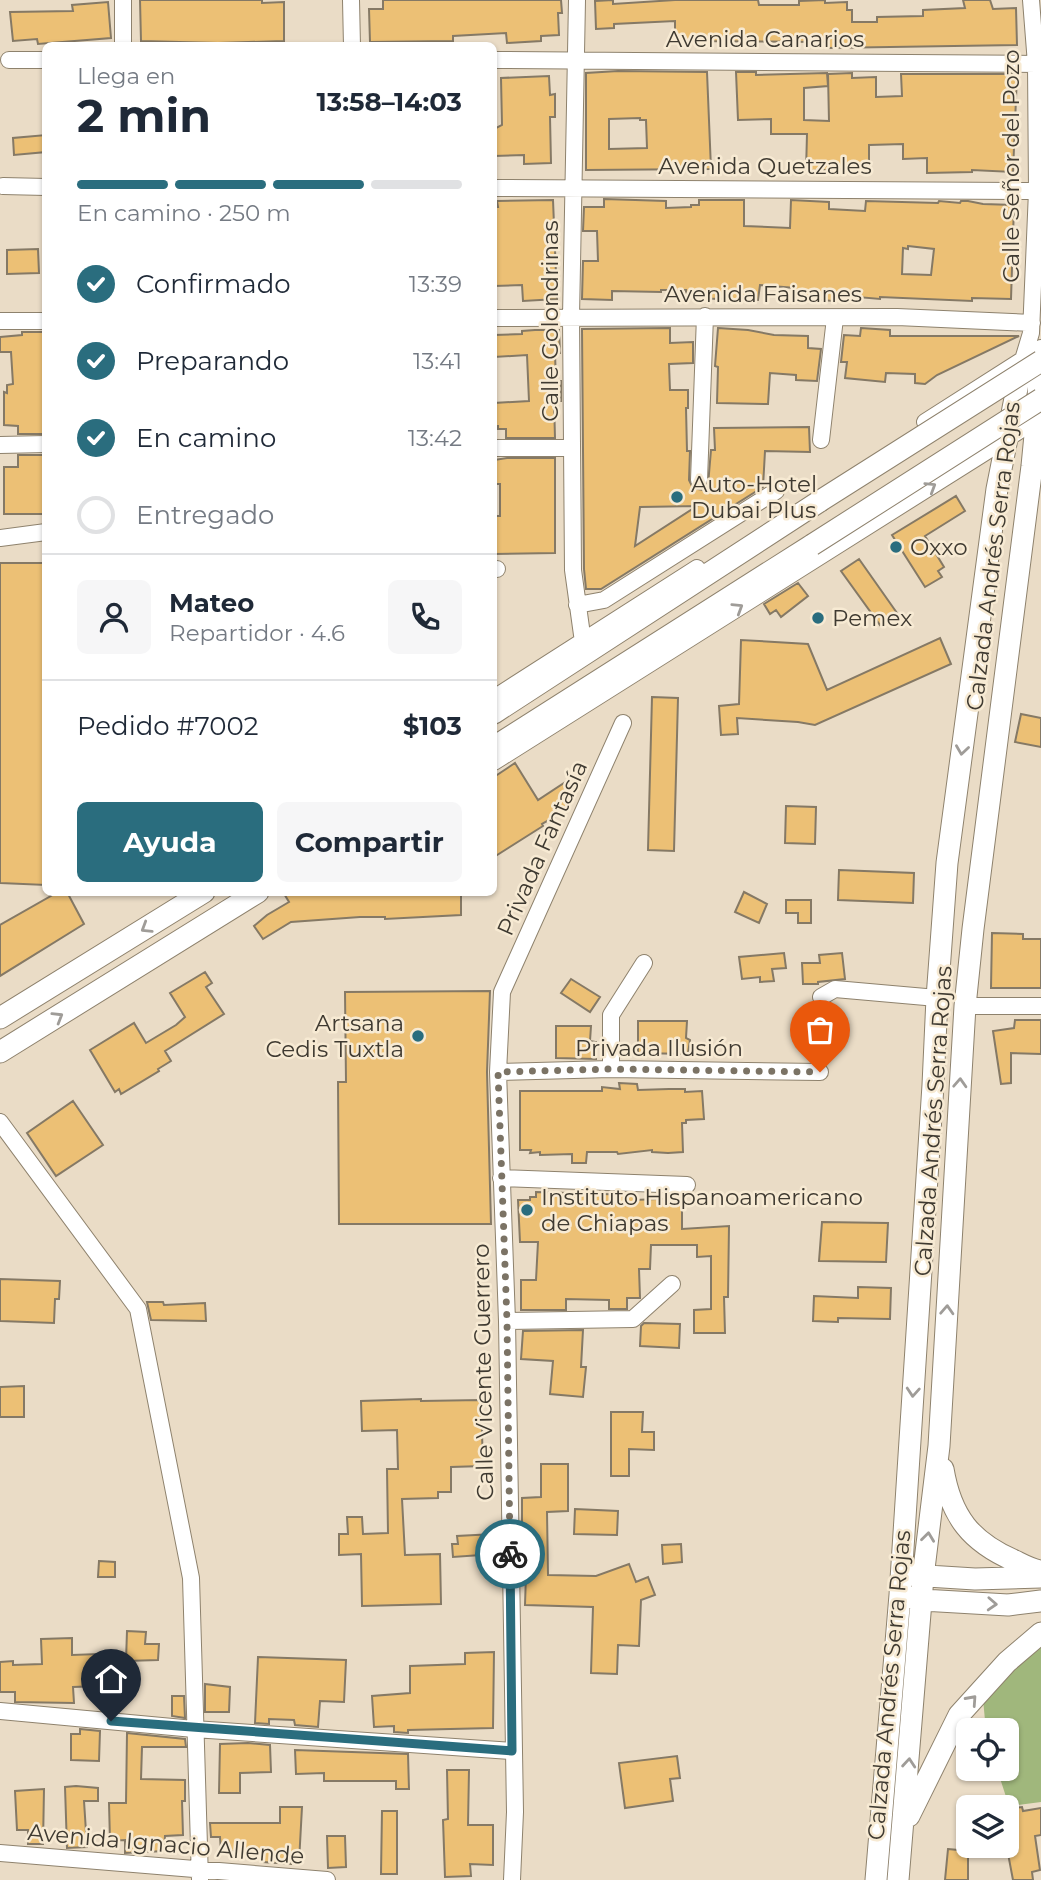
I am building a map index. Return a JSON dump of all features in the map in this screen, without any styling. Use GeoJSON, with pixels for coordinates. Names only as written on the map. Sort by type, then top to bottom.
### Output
{"type":"FeatureCollection","features":[{"type":"Feature","properties":{"kind":"main road","name":"Calzada Andrés Serra Rojas"},"geometry":{"type":"LineString","coordinates":[[898,1880],[923,1577],[939,1446],[965,1006],[972,929],[1040,412],[1034,359]]}},
{"type":"Feature","properties":{"kind":"main road","name":"Calzada Andrés Serra Rojas"},"geometry":{"type":"LineString","coordinates":[[876,1880],[900,1595],[937,999],[951,836],[995,502],[1007,439],[1034,359]]}},
{"type":"Feature","properties":{"kind":"main road"},"geometry":{"type":"LineString","coordinates":[[497,711],[1034,359]]}},
{"type":"Feature","properties":{"kind":"main road"},"geometry":{"type":"LineString","coordinates":[[497,745],[1040,412]]}},
{"type":"Feature","properties":{"kind":"main road"},"geometry":{"type":"LineString","coordinates":[[0,1018],[198,896]]}},
{"type":"Feature","properties":{"kind":"main road"},"geometry":{"type":"LineString","coordinates":[[0,1052],[252,896]]}},
{"type":"Feature","properties":{"kind":"main road"},"geometry":{"type":"LineString","coordinates":[[943,925],[972,929]]}},
{"type":"Feature","properties":{"kind":"main road"},"geometry":{"type":"LineString","coordinates":[[939,1446],[947,1493],[967,1530],[991,1550],[1041,1571]]}},
{"type":"Feature","properties":{"kind":"main road"},"geometry":{"type":"LineString","coordinates":[[901,1573],[923,1577],[1041,1577]]}},
{"type":"Feature","properties":{"kind":"main road"},"geometry":{"type":"LineString","coordinates":[[900,1595],[922,1600],[1009,1605],[1041,1601]]}},
{"type":"Feature","properties":{"kind":"main road"},"geometry":{"type":"LineString","coordinates":[[904,1824],[958,1715],[1007,1662],[1041,1633]]}},
{"type":"Feature","properties":{"kind":"street"},"geometry":{"type":"LineString","coordinates":[[123,0],[123,42]]}},
{"type":"Feature","properties":{"kind":"street"},"geometry":{"type":"LineString","coordinates":[[351,0],[352,42]]}},
{"type":"Feature","properties":{"kind":"street","name":"Calle Golondrinas"},"geometry":{"type":"LineString","coordinates":[[577,0],[571,317],[573,570],[583,642]]}},
{"type":"Feature","properties":{"kind":"street","name":"Calle Señor del Pozo"},"geometry":{"type":"LineString","coordinates":[[1031,0],[1038,27],[1037,191],[1032,328],[1034,359]]}},
{"type":"Feature","properties":{"kind":"street"},"geometry":{"type":"LineString","coordinates":[[9,60],[42,60]]}},
{"type":"Feature","properties":{"kind":"street","name":"Avenida Canarios"},"geometry":{"type":"LineString","coordinates":[[497,60],[1036,64]]}},
{"type":"Feature","properties":{"kind":"street"},"geometry":{"type":"LineString","coordinates":[[3,186],[42,187]]}},
{"type":"Feature","properties":{"kind":"street","name":"Avenida Quetzales"},"geometry":{"type":"LineString","coordinates":[[497,188],[1037,191]]}},
{"type":"Feature","properties":{"kind":"street"},"geometry":{"type":"LineString","coordinates":[[699,480],[705,316]]}},
{"type":"Feature","properties":{"kind":"street","name":"Avenida Faisanes"},"geometry":{"type":"LineString","coordinates":[[497,318],[897,317],[1032,328]]}},
{"type":"Feature","properties":{"kind":"street"},"geometry":{"type":"LineString","coordinates":[[821,440],[835,318]]}},
{"type":"Feature","properties":{"kind":"street"},"geometry":{"type":"LineString","coordinates":[[0,321],[42,321]]}},
{"type":"Feature","properties":{"kind":"street"},"geometry":{"type":"LineString","coordinates":[[497,696],[1034,359]]}},
{"type":"Feature","properties":{"kind":"street"},"geometry":{"type":"LineString","coordinates":[[497,760],[1007,439],[1040,412]]}},
{"type":"Feature","properties":{"kind":"street"},"geometry":{"type":"LineString","coordinates":[[0,444],[42,444]]}},
{"type":"Feature","properties":{"kind":"street"},"geometry":{"type":"LineString","coordinates":[[497,448],[572,448]]}},
{"type":"Feature","properties":{"kind":"street"},"geometry":{"type":"LineString","coordinates":[[577,605],[604,600],[776,491]]}},
{"type":"Feature","properties":{"kind":"street"},"geometry":{"type":"LineString","coordinates":[[0,538],[42,533]]}},
{"type":"Feature","properties":{"kind":"street","name":"Privada Fantasía"},"geometry":{"type":"LineString","coordinates":[[502,992],[623,723]]}},
{"type":"Feature","properties":{"kind":"street"},"geometry":{"type":"LineString","coordinates":[[611,1069],[611,1015],[644,963]]}},
{"type":"Feature","properties":{"kind":"street"},"geometry":{"type":"LineString","coordinates":[[821,997],[835,989],[937,999]]}},
{"type":"Feature","properties":{"kind":"street","name":"Calle Vicente Guerrero"},"geometry":{"type":"LineString","coordinates":[[502,992],[498,1072],[507,1321],[515,1812],[512,1880]]}},
{"type":"Feature","properties":{"kind":"street"},"geometry":{"type":"LineString","coordinates":[[965,1006],[1041,1006]]}},
{"type":"Feature","properties":{"kind":"street","name":"Privada Ilusión"},"geometry":{"type":"LineString","coordinates":[[498,1072],[611,1069],[820,1072]]}},
{"type":"Feature","properties":{"kind":"street"},"geometry":{"type":"LineString","coordinates":[[0,1122],[138,1309],[191,1578],[200,1875]]}},
{"type":"Feature","properties":{"kind":"street"},"geometry":{"type":"LineString","coordinates":[[501,1178],[687,1185]]}},
{"type":"Feature","properties":{"kind":"street"},"geometry":{"type":"LineString","coordinates":[[507,1321],[633,1319],[672,1284]]}},
{"type":"Feature","properties":{"kind":"street"},"geometry":{"type":"LineString","coordinates":[[0,1711],[194,1729],[512,1751]]}},
{"type":"Feature","properties":{"kind":"street","name":"Avenida Ignacio Allende"},"geometry":{"type":"LineString","coordinates":[[0,1853],[200,1875],[327,1880]]}},
{"type":"Feature","properties":{"kind":"green space"},"geometry":{"type":"Polygon","coordinates":[[[1041,1641],[1041,1802],[1019,1805],[1019,1795],[1005,1795],[1001,1781],[1019,1781],[1019,1718],[985,1718],[983,1699],[1041,1641]]]}},
{"type":"Feature","properties":{"kind":"building"},"geometry":{"type":"Polygon","coordinates":[[[140,0],[284,2],[284,41],[141,41],[140,0]]]}},
{"type":"Feature","properties":{"kind":"building"},"geometry":{"type":"Polygon","coordinates":[[[383,0],[561,0],[562,13],[558,13],[559,35],[541,36],[541,41],[507,43],[506,33],[453,36],[453,41],[370,42],[369,9],[383,9],[383,0]]]}},
{"type":"Feature","properties":{"kind":"building"},"geometry":{"type":"Polygon","coordinates":[[[613,0],[613,4],[675,0],[758,0],[759,5],[799,5],[799,1],[825,0],[825,3],[847,2],[847,10],[852,10],[852,22],[877,22],[877,17],[923,16],[923,10],[965,8],[963,0],[990,0],[993,9],[1016,8],[1017,45],[827,48],[827,42],[675,41],[675,21],[614,24],[614,28],[596,29],[595,1],[613,0]]]}},
{"type":"Feature","properties":{"kind":"building"},"geometry":{"type":"Polygon","coordinates":[[[108,2],[111,38],[38,44],[37,39],[13,41],[10,12],[73,11],[72,5],[108,2]]]}},
{"type":"Feature","properties":{"kind":"building"},"geometry":{"type":"Polygon","coordinates":[[[707,72],[711,169],[586,170],[586,73],[707,72]],[[609,119],[609,149],[647,148],[646,120],[609,119]]]}},
{"type":"Feature","properties":{"kind":"building"},"geometry":{"type":"Polygon","coordinates":[[[736,72],[756,72],[756,75],[827,73],[828,86],[804,88],[804,120],[829,121],[828,74],[852,73],[852,78],[876,77],[876,97],[902,96],[901,74],[1017,74],[1013,172],[972,170],[927,173],[927,158],[903,159],[903,144],[869,145],[869,168],[806,171],[807,134],[771,134],[771,119],[738,120],[736,72]]]}},
{"type":"Feature","properties":{"kind":"building"},"geometry":{"type":"Polygon","coordinates":[[[549,76],[550,95],[555,94],[555,117],[550,117],[551,163],[524,164],[524,155],[497,156],[497,128],[502,125],[501,78],[549,76]]]}},
{"type":"Feature","properties":{"kind":"building"},"geometry":{"type":"Polygon","coordinates":[[[42,135],[42,152],[14,155],[13,138],[42,135]]]}},
{"type":"Feature","properties":{"kind":"building"},"geometry":{"type":"Polygon","coordinates":[[[604,199],[666,201],[666,208],[691,207],[699,205],[699,200],[744,200],[744,226],[790,228],[791,200],[829,202],[829,209],[865,211],[866,201],[968,201],[1014,205],[1011,299],[972,298],[972,301],[858,297],[858,301],[832,298],[832,301],[794,297],[795,288],[760,285],[758,300],[686,298],[686,290],[612,291],[612,300],[582,299],[583,261],[598,261],[597,231],[583,231],[584,207],[604,207],[604,199]],[[908,246],[908,249],[903,248],[902,274],[931,275],[934,249],[908,246]]]}},
{"type":"Feature","properties":{"kind":"building"},"geometry":{"type":"Polygon","coordinates":[[[553,200],[557,299],[523,301],[522,285],[497,286],[497,201],[553,200]]]}},
{"type":"Feature","properties":{"kind":"building"},"geometry":{"type":"Polygon","coordinates":[[[38,249],[39,273],[7,274],[7,250],[38,249]]]}},
{"type":"Feature","properties":{"kind":"building"},"geometry":{"type":"Polygon","coordinates":[[[670,328],[670,343],[693,342],[693,363],[669,364],[670,390],[688,390],[687,451],[690,451],[689,480],[693,488],[703,490],[708,485],[711,450],[715,450],[714,428],[809,427],[810,452],[765,451],[763,487],[601,589],[586,589],[584,569],[582,329],[670,328]],[[697,506],[640,507],[635,546],[697,506]]]}},
{"type":"Feature","properties":{"kind":"building"},"geometry":{"type":"Polygon","coordinates":[[[718,328],[808,336],[808,348],[821,349],[817,381],[796,380],[796,375],[770,373],[768,404],[717,403],[718,367],[715,366],[718,328]]]}},
{"type":"Feature","properties":{"kind":"building"},"geometry":{"type":"Polygon","coordinates":[[[861,328],[890,330],[890,336],[1019,336],[937,375],[925,384],[915,383],[915,374],[886,373],[885,382],[845,378],[847,362],[841,362],[844,335],[860,336],[861,328]]]}},
{"type":"Feature","properties":{"kind":"building"},"geometry":{"type":"Polygon","coordinates":[[[559,330],[560,353],[555,354],[556,381],[561,381],[561,401],[554,401],[555,438],[506,438],[506,429],[498,429],[497,426],[497,403],[529,401],[527,355],[497,357],[497,335],[522,334],[522,331],[559,330]]]}},
{"type":"Feature","properties":{"kind":"building"},"geometry":{"type":"Polygon","coordinates":[[[22,332],[42,332],[42,434],[18,434],[18,426],[4,425],[4,392],[7,393],[7,385],[13,384],[11,352],[0,352],[0,337],[22,335],[22,332]]]}},
{"type":"Feature","properties":{"kind":"building"},"geometry":{"type":"Polygon","coordinates":[[[18,455],[42,455],[42,514],[4,514],[4,467],[18,467],[18,455]]]}},
{"type":"Feature","properties":{"kind":"building"},"geometry":{"type":"Polygon","coordinates":[[[555,458],[555,553],[497,554],[500,484],[497,484],[497,460],[555,458]]]}},
{"type":"Feature","properties":{"kind":"building"},"geometry":{"type":"Polygon","coordinates":[[[956,496],[965,511],[925,536],[944,567],[938,571],[942,577],[925,587],[892,535],[956,496]]]}},
{"type":"Feature","properties":{"kind":"building"},"geometry":{"type":"Polygon","coordinates":[[[859,559],[897,613],[880,625],[841,571],[859,559]]]}},
{"type":"Feature","properties":{"kind":"building"},"geometry":{"type":"Polygon","coordinates":[[[0,563],[42,563],[42,885],[0,883],[0,563]]]}},
{"type":"Feature","properties":{"kind":"building"},"geometry":{"type":"Polygon","coordinates":[[[798,583],[808,596],[781,617],[776,610],[770,614],[764,604],[798,583]]]}},
{"type":"Feature","properties":{"kind":"building"},"geometry":{"type":"Polygon","coordinates":[[[940,638],[951,664],[815,725],[737,718],[738,734],[721,735],[719,706],[739,704],[741,640],[808,644],[827,690],[940,638]]]}},
{"type":"Feature","properties":{"kind":"building"},"geometry":{"type":"Polygon","coordinates":[[[652,697],[678,698],[674,851],[648,850],[652,697]]]}},
{"type":"Feature","properties":{"kind":"building"},"geometry":{"type":"Polygon","coordinates":[[[1021,714],[1041,718],[1041,747],[1015,742],[1021,714]]]}},
{"type":"Feature","properties":{"kind":"building"},"geometry":{"type":"Polygon","coordinates":[[[515,763],[538,800],[570,779],[567,806],[542,824],[543,826],[497,855],[497,775],[515,763]]]}},
{"type":"Feature","properties":{"kind":"building"},"geometry":{"type":"Polygon","coordinates":[[[786,806],[816,807],[815,844],[785,843],[786,806]]]}},
{"type":"Feature","properties":{"kind":"building"},"geometry":{"type":"Polygon","coordinates":[[[839,870],[914,873],[913,903],[838,900],[839,870]]]}},
{"type":"Feature","properties":{"kind":"building"},"geometry":{"type":"Polygon","coordinates":[[[744,892],[767,904],[759,923],[735,912],[744,892]]]}},
{"type":"Feature","properties":{"kind":"building"},"geometry":{"type":"Polygon","coordinates":[[[51,896],[69,896],[84,924],[0,976],[0,925],[51,896]]]}},
{"type":"Feature","properties":{"kind":"building"},"geometry":{"type":"Polygon","coordinates":[[[285,896],[461,896],[461,915],[385,919],[360,917],[291,922],[263,939],[254,926],[289,902],[285,896]]]}},
{"type":"Feature","properties":{"kind":"building"},"geometry":{"type":"Polygon","coordinates":[[[786,900],[811,900],[811,923],[798,923],[798,913],[786,913],[786,900]]]}},
{"type":"Feature","properties":{"kind":"building"},"geometry":{"type":"Polygon","coordinates":[[[992,933],[1023,934],[1023,939],[1041,939],[1041,988],[991,988],[992,933]]]}},
{"type":"Feature","properties":{"kind":"building"},"geometry":{"type":"Polygon","coordinates":[[[784,953],[786,968],[772,969],[774,981],[760,982],[760,977],[742,979],[739,957],[784,953]]]}},
{"type":"Feature","properties":{"kind":"building"},"geometry":{"type":"Polygon","coordinates":[[[842,953],[845,979],[803,984],[802,963],[820,963],[819,955],[842,953]]]}},
{"type":"Feature","properties":{"kind":"building"},"geometry":{"type":"Polygon","coordinates":[[[205,972],[212,983],[206,987],[224,1014],[165,1051],[171,1061],[158,1069],[159,1071],[121,1094],[119,1089],[115,1092],[90,1050],[134,1023],[146,1043],[176,1025],[185,1017],[170,993],[205,972]]]}},
{"type":"Feature","properties":{"kind":"building"},"geometry":{"type":"Polygon","coordinates":[[[571,979],[600,997],[590,1012],[561,993],[571,979]]]}},
{"type":"Feature","properties":{"kind":"building"},"geometry":{"type":"Polygon","coordinates":[[[490,991],[487,1072],[491,1224],[339,1224],[338,1082],[346,1082],[345,992],[490,991]]]}},
{"type":"Feature","properties":{"kind":"building"},"geometry":{"type":"Polygon","coordinates":[[[1015,1020],[1041,1020],[1041,1054],[1011,1053],[1011,1083],[1001,1084],[993,1031],[1014,1028],[1015,1020]]]}},
{"type":"Feature","properties":{"kind":"building"},"geometry":{"type":"Polygon","coordinates":[[[638,1021],[687,1021],[686,1038],[690,1040],[688,1054],[638,1053],[638,1021]]]}},
{"type":"Feature","properties":{"kind":"building"},"geometry":{"type":"Polygon","coordinates":[[[556,1026],[591,1026],[590,1041],[596,1042],[596,1059],[556,1058],[556,1026]]]}},
{"type":"Feature","properties":{"kind":"building"},"geometry":{"type":"Polygon","coordinates":[[[619,1083],[637,1084],[638,1090],[702,1091],[704,1119],[686,1120],[686,1123],[682,1123],[683,1152],[587,1152],[586,1163],[572,1163],[572,1154],[540,1155],[540,1152],[520,1150],[520,1091],[602,1091],[602,1087],[620,1089],[619,1083]]]}},
{"type":"Feature","properties":{"kind":"building"},"geometry":{"type":"Polygon","coordinates":[[[73,1101],[103,1145],[56,1176],[27,1133],[73,1101]]]}},
{"type":"Feature","properties":{"kind":"building"},"geometry":{"type":"Polygon","coordinates":[[[536,1192],[634,1195],[634,1200],[682,1198],[682,1229],[729,1226],[728,1297],[724,1297],[725,1333],[694,1333],[694,1310],[711,1309],[711,1256],[697,1257],[697,1245],[651,1245],[650,1269],[639,1269],[640,1298],[627,1298],[627,1309],[609,1309],[609,1300],[566,1299],[566,1310],[521,1310],[521,1280],[536,1280],[538,1242],[520,1242],[518,1200],[530,1200],[530,1197],[536,1197],[536,1192]]]}},
{"type":"Feature","properties":{"kind":"building"},"geometry":{"type":"Polygon","coordinates":[[[822,1222],[888,1223],[886,1262],[819,1261],[822,1222]]]}},
{"type":"Feature","properties":{"kind":"building"},"geometry":{"type":"Polygon","coordinates":[[[0,1279],[60,1281],[59,1299],[55,1299],[54,1323],[0,1321],[0,1279]]]}},
{"type":"Feature","properties":{"kind":"building"},"geometry":{"type":"Polygon","coordinates":[[[858,1287],[891,1288],[890,1319],[838,1318],[838,1322],[813,1321],[814,1296],[858,1298],[858,1287]]]}},
{"type":"Feature","properties":{"kind":"building"},"geometry":{"type":"Polygon","coordinates":[[[147,1302],[163,1302],[164,1305],[205,1303],[206,1321],[151,1320],[147,1302]]]}},
{"type":"Feature","properties":{"kind":"building"},"geometry":{"type":"Polygon","coordinates":[[[644,1323],[680,1324],[679,1348],[640,1346],[641,1326],[644,1323]]]}},
{"type":"Feature","properties":{"kind":"building"},"geometry":{"type":"Polygon","coordinates":[[[583,1330],[581,1367],[586,1367],[583,1397],[550,1394],[553,1361],[521,1359],[523,1331],[583,1330]]]}},
{"type":"Feature","properties":{"kind":"building"},"geometry":{"type":"Polygon","coordinates":[[[24,1386],[24,1417],[0,1417],[0,1387],[24,1386]]]}},
{"type":"Feature","properties":{"kind":"building"},"geometry":{"type":"Polygon","coordinates":[[[481,1400],[483,1466],[451,1467],[451,1492],[438,1492],[438,1498],[402,1499],[405,1555],[440,1554],[441,1604],[362,1606],[361,1554],[339,1555],[339,1534],[348,1534],[347,1517],[362,1517],[363,1534],[388,1533],[387,1469],[398,1469],[397,1430],[362,1431],[361,1401],[481,1400]]]}},
{"type":"Feature","properties":{"kind":"building"},"geometry":{"type":"Polygon","coordinates":[[[611,1412],[643,1412],[642,1432],[654,1432],[654,1450],[629,1449],[629,1476],[611,1476],[611,1412]]]}},
{"type":"Feature","properties":{"kind":"building"},"geometry":{"type":"Polygon","coordinates":[[[541,1464],[568,1464],[568,1511],[547,1512],[548,1575],[596,1576],[629,1564],[636,1582],[648,1577],[655,1595],[641,1600],[639,1646],[618,1645],[617,1674],[591,1673],[593,1607],[525,1605],[526,1574],[522,1574],[522,1498],[541,1497],[541,1464]]]}},
{"type":"Feature","properties":{"kind":"building"},"geometry":{"type":"Polygon","coordinates":[[[575,1509],[618,1511],[617,1535],[574,1534],[575,1509]]]}},
{"type":"Feature","properties":{"kind":"building"},"geometry":{"type":"Polygon","coordinates":[[[494,1534],[495,1554],[453,1557],[452,1544],[458,1544],[457,1536],[494,1534]]]}},
{"type":"Feature","properties":{"kind":"building"},"geometry":{"type":"Polygon","coordinates":[[[681,1544],[682,1562],[663,1564],[662,1545],[681,1544]]]}},
{"type":"Feature","properties":{"kind":"building"},"geometry":{"type":"Polygon","coordinates":[[[99,1561],[115,1562],[115,1577],[98,1577],[99,1561]]]}},
{"type":"Feature","properties":{"kind":"building"},"geometry":{"type":"Polygon","coordinates":[[[127,1631],[146,1632],[145,1644],[159,1644],[158,1660],[126,1661],[127,1631]]]}},
{"type":"Feature","properties":{"kind":"building"},"geometry":{"type":"Polygon","coordinates":[[[72,1638],[72,1655],[99,1654],[100,1686],[73,1687],[74,1703],[15,1702],[15,1692],[0,1692],[0,1662],[13,1661],[13,1665],[42,1664],[41,1639],[72,1638]]]}},
{"type":"Feature","properties":{"kind":"building"},"geometry":{"type":"Polygon","coordinates":[[[494,1652],[493,1728],[408,1730],[408,1733],[394,1732],[394,1726],[374,1727],[372,1696],[410,1693],[410,1666],[465,1664],[465,1653],[494,1652]]]}},
{"type":"Feature","properties":{"kind":"building"},"geometry":{"type":"Polygon","coordinates":[[[258,1657],[346,1660],[344,1702],[320,1701],[318,1727],[295,1725],[294,1720],[269,1719],[269,1724],[255,1723],[258,1657]]]}},
{"type":"Feature","properties":{"kind":"building"},"geometry":{"type":"Polygon","coordinates":[[[205,1684],[230,1687],[229,1712],[205,1712],[205,1684]]]}},
{"type":"Feature","properties":{"kind":"building"},"geometry":{"type":"Polygon","coordinates":[[[172,1696],[184,1696],[185,1718],[172,1716],[172,1696]]]}},
{"type":"Feature","properties":{"kind":"building"},"geometry":{"type":"Polygon","coordinates":[[[80,1729],[100,1731],[99,1761],[71,1760],[71,1734],[80,1734],[80,1729]]]}},
{"type":"Feature","properties":{"kind":"building"},"geometry":{"type":"Polygon","coordinates":[[[127,1733],[185,1739],[186,1747],[142,1747],[141,1779],[185,1780],[185,1801],[182,1801],[183,1835],[165,1836],[164,1851],[125,1853],[125,1840],[110,1841],[109,1803],[126,1803],[127,1733]]]}},
{"type":"Feature","properties":{"kind":"building"},"geometry":{"type":"Polygon","coordinates":[[[220,1744],[270,1745],[271,1772],[240,1773],[240,1793],[219,1793],[220,1744]]]}},
{"type":"Feature","properties":{"kind":"building"},"geometry":{"type":"Polygon","coordinates":[[[295,1750],[408,1754],[409,1789],[396,1789],[396,1781],[324,1781],[324,1773],[296,1774],[295,1750]]]}},
{"type":"Feature","properties":{"kind":"building"},"geometry":{"type":"Polygon","coordinates":[[[677,1756],[680,1778],[670,1779],[673,1801],[625,1808],[619,1763],[677,1756]]]}},
{"type":"Feature","properties":{"kind":"building"},"geometry":{"type":"Polygon","coordinates":[[[447,1770],[469,1770],[468,1825],[493,1825],[493,1865],[470,1864],[471,1876],[445,1877],[443,1820],[448,1819],[447,1770]]]}},
{"type":"Feature","properties":{"kind":"building"},"geometry":{"type":"Polygon","coordinates":[[[65,1787],[98,1788],[98,1801],[84,1801],[87,1847],[67,1848],[65,1787]]]}},
{"type":"Feature","properties":{"kind":"building"},"geometry":{"type":"Polygon","coordinates":[[[44,1789],[43,1844],[28,1844],[28,1830],[17,1830],[15,1791],[44,1789]]]}},
{"type":"Feature","properties":{"kind":"building"},"geometry":{"type":"Polygon","coordinates":[[[280,1807],[302,1807],[299,1862],[263,1862],[262,1850],[221,1852],[220,1837],[211,1837],[210,1823],[280,1823],[280,1807]]]}},
{"type":"Feature","properties":{"kind":"building"},"geometry":{"type":"Polygon","coordinates":[[[1019,1807],[1022,1807],[1023,1811],[1041,1808],[1041,1835],[1035,1836],[1040,1870],[1032,1872],[1033,1880],[1013,1880],[1009,1858],[1019,1858],[1019,1807]]]}},
{"type":"Feature","properties":{"kind":"building"},"geometry":{"type":"Polygon","coordinates":[[[382,1811],[397,1811],[397,1874],[381,1874],[382,1811]]]}},
{"type":"Feature","properties":{"kind":"building"},"geometry":{"type":"Polygon","coordinates":[[[327,1836],[345,1836],[346,1867],[328,1868],[327,1836]]]}},
{"type":"Feature","properties":{"kind":"building"},"geometry":{"type":"Polygon","coordinates":[[[948,1849],[956,1850],[956,1858],[968,1858],[968,1880],[945,1880],[948,1849]]]}},
{"type":"Feature","properties":{"kind":"way so far"},"geometry":{"type":"LineString","coordinates":[[510,1554],[507,1321],[498,1072],[611,1069],[820,1072]]}},
{"type":"Feature","properties":{"kind":"place","name":"Auto-Hotel Dubai Plus"},"geometry":{"type":"Point","coordinates":[677,497]}},
{"type":"Feature","properties":{"kind":"place","name":"Oxxo"},"geometry":{"type":"Point","coordinates":[896,547]}},
{"type":"Feature","properties":{"kind":"place","name":"Pemex"},"geometry":{"type":"Point","coordinates":[818,618]}},
{"type":"Feature","properties":{"kind":"place","name":"Artsana Cedis Tuxtla"},"geometry":{"type":"Point","coordinates":[418,1036]}},
{"type":"Feature","properties":{"kind":"place","name":"Instituto Hispanoamericano de Chiapas"},"geometry":{"type":"Point","coordinates":[527,1210]}},
{"type":"Feature","properties":{"kind":"route"},"geometry":{"type":"LineString","coordinates":[[111,1721],[512,1751],[510,1554]]}}]}
